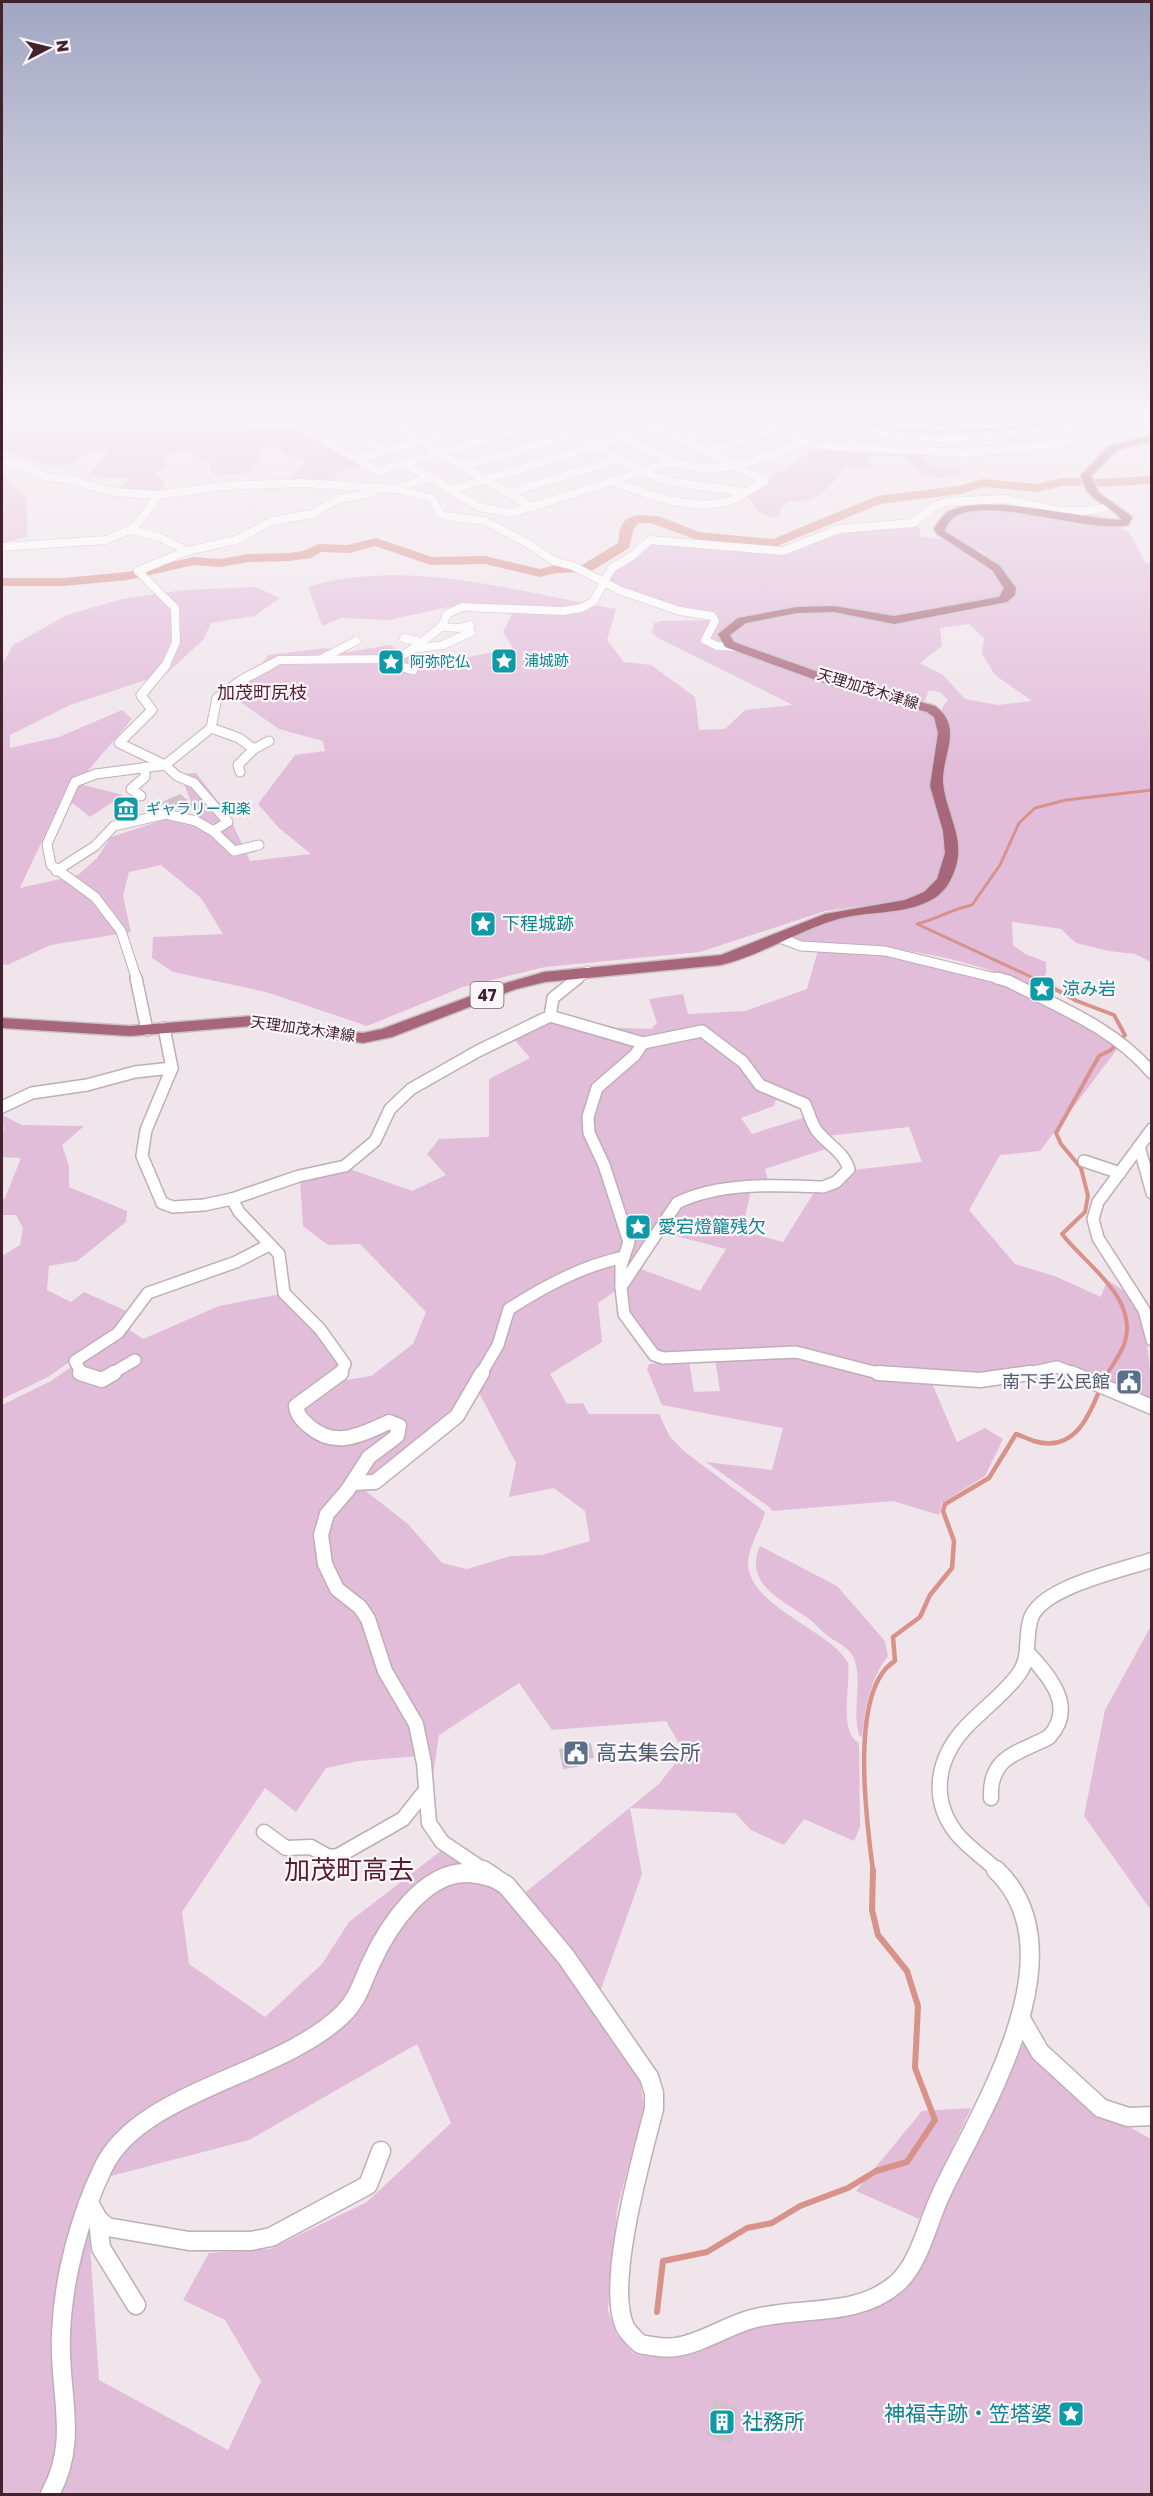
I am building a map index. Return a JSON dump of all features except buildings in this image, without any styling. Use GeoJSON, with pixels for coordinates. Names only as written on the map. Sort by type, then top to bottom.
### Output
{"type":"FeatureCollection","features":[{"type":"Feature","properties":{"kind":"main road"},"geometry":{"type":"LineString","coordinates":[[734,647],[724,638],[728,628],[742,620],[834,609],[894,620],[999,602],[1009,595],[1008,584],[982,557],[942,533]]}},
{"type":"Feature","properties":{"kind":"main road","name":"天理加茂木津線"},"geometry":{"type":"LineString","coordinates":[[2,1023],[114,1031],[252,1021],[279,1023],[337,1036],[373,1036],[512,986],[544,977],[722,960],[845,913],[916,902],[940,886],[949,864],[952,834],[937,787],[943,753],[944,730],[939,715],[931,709],[834,681],[734,647]]}},
{"type":"Feature","properties":{"kind":"street"},"geometry":{"type":"LineString","coordinates":[[2,548],[97,542],[121,533]]}},
{"type":"Feature","properties":{"kind":"street"},"geometry":{"type":"LineString","coordinates":[[145,533],[159,537],[187,551]]}},
{"type":"Feature","properties":{"kind":"street"},"geometry":{"type":"LineString","coordinates":[[213,831],[228,822],[223,813],[194,783],[177,776],[165,765],[118,743],[152,710],[141,695],[175,649],[175,608],[140,573],[187,551],[236,540],[248,533]]}},
{"type":"Feature","properties":{"kind":"street"},"geometry":{"type":"LineString","coordinates":[[508,533],[554,561],[573,566],[621,591],[673,609],[712,616],[715,621],[705,640],[717,646],[734,647]]}},
{"type":"Feature","properties":{"kind":"street"},"geometry":{"type":"LineString","coordinates":[[147,1030],[141,993],[121,931],[95,897],[56,871],[47,851],[49,837],[75,782],[96,774],[165,765],[211,728],[217,698],[240,681],[279,660],[320,660],[376,655],[395,659],[413,649],[440,627],[447,614],[462,607],[569,611],[581,608],[593,602],[603,580],[612,568],[632,556],[645,542],[650,540],[783,551],[828,533]]}},
{"type":"Feature","properties":{"kind":"street"},"geometry":{"type":"LineString","coordinates":[[413,649],[464,638],[470,629],[440,627]]}},
{"type":"Feature","properties":{"kind":"street"},"geometry":{"type":"LineString","coordinates":[[404,638],[420,642]]}},
{"type":"Feature","properties":{"kind":"street"},"geometry":{"type":"LineString","coordinates":[[320,660],[356,641]]}},
{"type":"Feature","properties":{"kind":"street"},"geometry":{"type":"LineString","coordinates":[[376,655],[392,665],[414,670]]}},
{"type":"Feature","properties":{"kind":"street"},"geometry":{"type":"LineString","coordinates":[[211,728],[239,738],[254,749]]}},
{"type":"Feature","properties":{"kind":"street"},"geometry":{"type":"LineString","coordinates":[[240,772],[238,765],[254,749],[269,741]]}},
{"type":"Feature","properties":{"kind":"street"},"geometry":{"type":"LineString","coordinates":[[141,796],[131,789],[145,777],[146,767]]}},
{"type":"Feature","properties":{"kind":"street"},"geometry":{"type":"LineString","coordinates":[[56,871],[95,846],[114,826],[165,814],[185,817],[213,831],[234,851],[259,845]]}},
{"type":"Feature","properties":{"kind":"street"},"geometry":{"type":"LineString","coordinates":[[780,938],[801,946],[894,953],[1008,981],[1083,1017],[1146,1060],[1152,1073]]}},
{"type":"Feature","properties":{"kind":"street"},"geometry":{"type":"LineString","coordinates":[[550,1016],[553,998],[588,971]]}},
{"type":"Feature","properties":{"kind":"street"},"geometry":{"type":"LineString","coordinates":[[164,1028],[172,1068],[143,1142],[143,1162],[158,1198],[165,1205],[177,1207],[232,1199],[285,1180],[345,1166],[375,1141],[390,1109],[411,1089],[478,1051],[550,1016],[643,1042],[663,1041],[696,1030],[708,1033],[743,1062],[760,1085],[805,1104],[815,1129],[841,1151],[849,1169],[836,1182],[823,1187],[751,1187],[718,1190],[691,1196],[677,1203],[666,1216],[621,1287]]}},
{"type":"Feature","properties":{"kind":"street"},"geometry":{"type":"LineString","coordinates":[[643,1042],[635,1055],[597,1088],[588,1117],[589,1133],[603,1164],[629,1242],[619,1279],[624,1314],[654,1355],[663,1358],[796,1352],[878,1372],[931,1378],[996,1379],[1057,1367],[1152,1407]]}},
{"type":"Feature","properties":{"kind":"street"},"geometry":{"type":"LineString","coordinates":[[2,1107],[32,1093],[87,1085],[135,1072],[172,1068]]}},
{"type":"Feature","properties":{"kind":"street"},"geometry":{"type":"LineString","coordinates":[[1152,1129],[1098,1202],[1093,1219],[1094,1230],[1144,1310],[1152,1340]]}},
{"type":"Feature","properties":{"kind":"street"},"geometry":{"type":"LineString","coordinates":[[1139,1146],[1152,1193]]}},
{"type":"Feature","properties":{"kind":"street"},"geometry":{"type":"LineString","coordinates":[[1084,1161],[1120,1173]]}},
{"type":"Feature","properties":{"kind":"street"},"geometry":{"type":"LineString","coordinates":[[232,1199],[239,1212],[281,1260],[281,1288],[284,1293],[320,1329],[345,1364],[340,1375],[301,1399],[296,1406],[298,1415],[318,1437],[329,1440],[352,1437],[389,1422],[399,1426],[397,1436],[369,1457],[355,1475],[353,1483],[324,1521],[321,1535],[325,1564],[337,1589],[360,1607],[368,1619],[385,1671],[416,1724],[421,1745],[429,1823],[442,1842],[500,1881],[551,1937],[649,2077],[654,2093],[654,2109],[628,2212],[619,2297],[619,2308],[625,2327],[640,2344],[670,2348],[752,2319],[786,2311],[876,2299],[896,2285],[912,2265],[924,2232],[1021,2019],[1029,1934],[1023,1908],[1009,1882],[956,1833],[943,1812],[938,1788],[942,1761],[952,1746],[1021,1671],[1028,1653],[1031,1619],[1042,1603],[1066,1590],[1152,1560]]}},
{"type":"Feature","properties":{"kind":"street"},"geometry":{"type":"LineString","coordinates":[[135,1360],[102,1380],[80,1374],[75,1361],[121,1330],[132,1318],[143,1296],[148,1293],[236,1262],[269,1245]]}},
{"type":"Feature","properties":{"kind":"street"},"geometry":{"type":"LineString","coordinates":[[353,1483],[375,1482],[457,1416],[498,1345],[509,1309],[549,1284],[586,1267],[624,1257]]}},
{"type":"Feature","properties":{"kind":"street"},"geometry":{"type":"LineString","coordinates":[[991,1798],[989,1786],[994,1773],[1016,1752],[1050,1736],[1060,1716],[1062,1705],[1059,1694],[1028,1653]]}},
{"type":"Feature","properties":{"kind":"street"},"geometry":{"type":"LineString","coordinates":[[264,1832],[285,1848],[310,1847],[329,1857],[338,1856],[403,1819],[426,1790]]}},
{"type":"Feature","properties":{"kind":"street"},"geometry":{"type":"LineString","coordinates":[[50,2494],[59,2482],[65,2464],[67,2421],[61,2334],[75,2253],[93,2211],[105,2163],[143,2122],[178,2102],[297,2049],[321,2034],[356,2000],[372,1961],[402,1915],[433,1881],[454,1873],[500,1881]]}},
{"type":"Feature","properties":{"kind":"street"},"geometry":{"type":"LineString","coordinates":[[1021,2019],[1040,2052],[1101,2108],[1128,2116],[1152,2116]]}},
{"type":"Feature","properties":{"kind":"street"},"geometry":{"type":"LineString","coordinates":[[93,2211],[106,2227],[185,2241],[256,2241],[271,2237],[368,2185],[381,2151]]}},
{"type":"Feature","properties":{"kind":"street"},"geometry":{"type":"LineString","coordinates":[[93,2211],[101,2248],[136,2305]]}},
{"type":"Feature","properties":{"kind":"shaded area"},"geometry":{"type":"Polygon","coordinates":[[[2,533],[27,533],[27,537],[2,543],[2,533]]]}},
{"type":"Feature","properties":{"kind":"shaded area"},"geometry":{"type":"Polygon","coordinates":[[[827,533],[920,533],[921,537],[941,539],[976,556],[989,566],[1005,588],[1002,596],[990,601],[895,617],[830,606],[795,608],[731,621],[719,636],[725,645],[743,654],[928,709],[938,719],[939,758],[948,830],[944,865],[939,876],[921,894],[906,900],[825,911],[700,952],[545,967],[463,987],[367,1026],[266,992],[173,972],[152,958],[153,937],[223,934],[201,898],[161,865],[129,872],[123,896],[131,932],[51,945],[7,965],[2,964],[2,665],[13,645],[67,615],[122,599],[184,590],[256,587],[280,598],[254,616],[211,623],[203,640],[167,673],[70,705],[10,735],[10,748],[59,737],[122,710],[132,719],[86,773],[69,783],[20,888],[78,875],[97,858],[111,837],[166,819],[196,815],[180,774],[196,773],[228,814],[250,861],[311,854],[279,828],[258,804],[295,755],[325,751],[323,741],[279,729],[236,699],[268,655],[325,648],[348,652],[390,645],[424,666],[513,648],[503,632],[512,614],[448,607],[389,620],[341,618],[322,626],[308,587],[346,579],[384,575],[423,576],[462,580],[616,609],[607,640],[624,662],[651,665],[695,697],[699,730],[725,729],[745,710],[793,705],[652,633],[654,623],[661,621],[716,620],[623,591],[605,580],[647,542],[767,552],[827,533]]]}},
{"type":"Feature","properties":{"kind":"shaded area"},"geometry":{"type":"Polygon","coordinates":[[[948,533],[1130,533],[1146,564],[1151,562],[1151,962],[1135,954],[1109,951],[1076,943],[1061,929],[1012,922],[1013,945],[1025,954],[1046,962],[1046,974],[1034,987],[978,966],[949,959],[889,948],[800,944],[794,937],[848,916],[922,904],[938,896],[950,883],[956,833],[941,790],[948,753],[947,727],[942,708],[948,700],[940,692],[929,690],[923,705],[827,677],[732,642],[729,636],[740,624],[800,612],[841,612],[892,622],[1006,602],[1015,589],[1003,570],[984,553],[948,533]],[[969,624],[940,628],[942,646],[920,663],[943,675],[965,699],[998,705],[1032,701],[995,675],[982,654],[984,638],[969,624]]]}},
{"type":"Feature","properties":{"kind":"shaded area"},"geometry":{"type":"Polygon","coordinates":[[[79,784],[123,795],[90,817],[71,802],[79,784]]]}},
{"type":"Feature","properties":{"kind":"shaded area"},"geometry":{"type":"Polygon","coordinates":[[[818,950],[884,955],[1006,985],[1079,1021],[1118,1048],[1040,1151],[1000,1155],[969,1210],[1015,1264],[1057,1277],[1101,1297],[1107,1280],[1127,1293],[1140,1314],[1144,1328],[1149,1359],[1151,1400],[1068,1367],[1007,1375],[879,1369],[806,1350],[657,1353],[628,1314],[625,1288],[638,1268],[700,1291],[726,1249],[660,1232],[680,1205],[693,1198],[751,1190],[742,1231],[783,1242],[815,1191],[853,1170],[922,1162],[909,1127],[826,1136],[818,1128],[811,1107],[770,1087],[710,1032],[654,1040],[599,1027],[651,1029],[657,1023],[649,999],[683,994],[688,1014],[745,1011],[807,989],[818,950]]]}},
{"type":"Feature","properties":{"kind":"shaded area"},"geometry":{"type":"Polygon","coordinates":[[[550,1020],[637,1045],[586,1104],[600,1165],[625,1242],[621,1251],[505,1306],[493,1344],[453,1414],[373,1478],[360,1476],[405,1429],[360,1430],[330,1435],[301,1411],[339,1381],[371,1376],[413,1344],[426,1312],[360,1244],[328,1245],[303,1226],[300,1178],[347,1168],[412,1191],[446,1175],[427,1154],[439,1139],[489,1137],[489,1079],[530,1058],[513,1038],[550,1020]]]}},
{"type":"Feature","properties":{"kind":"shaded area"},"geometry":{"type":"Polygon","coordinates":[[[697,1033],[777,1095],[774,1106],[741,1118],[752,1134],[806,1117],[832,1147],[765,1169],[769,1184],[703,1194],[673,1203],[659,1218],[623,1275],[631,1249],[592,1133],[591,1117],[596,1095],[646,1043],[697,1033]]]}},
{"type":"Feature","properties":{"kind":"shaded area"},"geometry":{"type":"Polygon","coordinates":[[[2,1115],[22,1125],[84,1126],[62,1145],[69,1166],[69,1187],[127,1211],[126,1222],[77,1261],[49,1266],[47,1290],[71,1302],[84,1292],[131,1313],[122,1325],[48,1377],[2,1399],[2,1256],[20,1245],[23,1228],[16,1215],[2,1215],[2,1200],[5,1198],[21,1158],[2,1157],[2,1132],[4,1131],[2,1115]]]}},
{"type":"Feature","properties":{"kind":"shaded area"},"geometry":{"type":"Polygon","coordinates":[[[618,1264],[614,1281],[617,1290],[598,1303],[602,1342],[550,1374],[567,1404],[583,1403],[589,1414],[659,1414],[670,1437],[685,1452],[765,1512],[749,1555],[749,1572],[757,1588],[771,1601],[838,1650],[848,1663],[847,1719],[853,1738],[859,1743],[860,1827],[854,1841],[804,1819],[784,1845],[751,1830],[735,1813],[630,1808],[642,1874],[600,1992],[526,1892],[659,1784],[684,1752],[666,1721],[552,1730],[519,1683],[439,1735],[431,1789],[429,1763],[383,1651],[333,1576],[327,1528],[331,1516],[354,1492],[362,1488],[408,1524],[442,1563],[467,1569],[511,1556],[542,1555],[590,1541],[585,1511],[554,1488],[509,1497],[516,1463],[477,1389],[510,1313],[588,1270],[618,1264]]]}},
{"type":"Feature","properties":{"kind":"shaded area"},"geometry":{"type":"Polygon","coordinates":[[[281,1294],[316,1331],[341,1365],[294,1417],[315,1439],[328,1443],[390,1425],[396,1430],[366,1455],[317,1542],[389,1674],[411,1729],[418,1756],[359,1761],[326,1768],[296,1812],[265,1788],[182,1912],[189,1964],[265,2017],[322,1964],[349,1922],[442,1850],[468,1865],[442,1869],[351,1996],[317,2028],[139,2116],[82,2201],[58,2422],[57,2465],[43,2490],[37,2494],[2,2494],[2,1405],[51,1381],[127,1328],[143,1339],[219,1306],[281,1294]]]}},
{"type":"Feature","properties":{"kind":"shaded area"},"geometry":{"type":"Polygon","coordinates":[[[784,1355],[931,1381],[957,1442],[985,1428],[1003,1439],[985,1476],[942,1503],[939,1515],[893,1501],[772,1511],[706,1462],[772,1470],[783,1428],[662,1405],[647,1369],[649,1364],[689,1360],[694,1392],[720,1391],[715,1358],[784,1355]]]}},
{"type":"Feature","properties":{"kind":"shaded area"},"geometry":{"type":"Polygon","coordinates":[[[760,1546],[837,1586],[885,1641],[888,1656],[869,1694],[862,1737],[859,1735],[856,1715],[857,1671],[851,1653],[808,1618],[768,1590],[757,1570],[756,1559],[760,1546]]]}},
{"type":"Feature","properties":{"kind":"shaded area"},"geometry":{"type":"Polygon","coordinates":[[[1151,1626],[1151,1910],[1084,1816],[1105,1710],[1151,1626]]]}},
{"type":"Feature","properties":{"kind":"shaded area"},"geometry":{"type":"Polygon","coordinates":[[[446,1881],[473,1881],[495,1889],[509,1901],[544,1943],[640,2081],[644,2108],[617,2209],[608,2310],[616,2334],[634,2354],[671,2357],[754,2328],[787,2320],[879,2307],[901,2293],[919,2270],[931,2236],[1024,2041],[1124,2124],[1151,2139],[1151,2494],[60,2494],[68,2478],[75,2439],[69,2335],[71,2309],[89,2230],[99,2380],[228,2450],[261,2381],[225,2320],[183,2300],[209,2253],[270,2249],[367,2202],[451,2123],[417,2044],[249,2140],[107,2177],[125,2149],[146,2129],[180,2109],[299,2056],[325,2039],[407,1919],[428,1895],[446,1881]]]}},
{"type":"Feature","properties":{"kind":"shaded area"},"geometry":{"type":"Polygon","coordinates":[[[971,2108],[919,2219],[856,2191],[922,2111],[971,2108]]]}},
{"type":"Feature","properties":{"kind":"waterway"},"geometry":{"type":"LineString","coordinates":[[2,582],[64,582],[128,576],[194,561],[220,563],[249,558],[289,557],[306,555],[319,548],[350,549],[365,543],[376,542],[431,561],[485,560],[540,573],[556,569],[585,569],[624,545],[626,533]]}},
{"type":"Feature","properties":{"kind":"waterway"},"geometry":{"type":"LineString","coordinates":[[690,533],[775,543],[798,533]]}},
{"type":"Feature","properties":{"kind":"waterway"},"geometry":{"type":"LineString","coordinates":[[1038,980],[917,924],[972,905],[1000,865],[1019,823],[1035,808],[1066,800],[1152,790]]}},
{"type":"Feature","properties":{"kind":"waterway"},"geometry":{"type":"LineString","coordinates":[[1035,978],[1077,1001],[1114,1015],[1125,1035],[1111,1050],[1099,1056],[1056,1133],[1061,1144],[1081,1168],[1088,1196],[1085,1212],[1062,1234],[1107,1283],[1124,1310],[1127,1326],[1125,1342],[1107,1374]]}},
{"type":"Feature","properties":{"kind":"waterway"},"geometry":{"type":"LineString","coordinates":[[1103,1382],[1108,1373]]}},
{"type":"Feature","properties":{"kind":"waterway"},"geometry":{"type":"LineString","coordinates":[[873,1871],[867,1822],[864,1759],[871,1699],[880,1676],[895,1661],[893,1637],[920,1617],[930,1595],[952,1568],[954,1541],[943,1511],[945,1504],[989,1478],[1016,1434],[1034,1441],[1048,1443],[1069,1438],[1084,1422],[1100,1389]]}},
{"type":"Feature","properties":{"kind":"waterway"},"geometry":{"type":"LineString","coordinates":[[657,2312],[663,2261],[707,2252],[747,2228],[772,2223],[800,2206],[848,2188],[876,2171],[907,2162],[935,2120],[915,2068],[918,2006],[907,1971],[878,1935],[872,1910],[873,1871]]}},
{"type":"Feature","properties":{"kind":"place","name":"浦城跡"},"geometry":{"type":"Point","coordinates":[504,661]}},
{"type":"Feature","properties":{"kind":"place","name":"阿弥陀仏"},"geometry":{"type":"Point","coordinates":[391,662]}},
{"type":"Feature","properties":{"kind":"place","name":"ギャラリー和楽"},"geometry":{"type":"Point","coordinates":[126,809]}},
{"type":"Feature","properties":{"kind":"place","name":"下程城跡"},"geometry":{"type":"Point","coordinates":[483,924]}},
{"type":"Feature","properties":{"kind":"place","name":"涼み岩"},"geometry":{"type":"Point","coordinates":[1042,989]}},
{"type":"Feature","properties":{"kind":"place","name":"愛宕燈籠残欠"},"geometry":{"type":"Point","coordinates":[638,1227]}},
{"type":"Feature","properties":{"kind":"place","name":"南下手公民館"},"geometry":{"type":"Point","coordinates":[1129,1382]}},
{"type":"Feature","properties":{"kind":"place","name":"高去集会所"},"geometry":{"type":"Point","coordinates":[576,1753]}},
{"type":"Feature","properties":{"kind":"place","name":"神福寺跡・笠塔婆"},"geometry":{"type":"Point","coordinates":[1071,2414]}},
{"type":"Feature","properties":{"kind":"place","name":"社務所"},"geometry":{"type":"Point","coordinates":[722,2422]}},
{"type":"Feature","properties":{"kind":"district","name":"加茂町尻枝"},"geometry":{"type":"Point","coordinates":[262,693]}},
{"type":"Feature","properties":{"kind":"district","name":"加茂町高去"},"geometry":{"type":"Point","coordinates":[349,1870]}}]}
